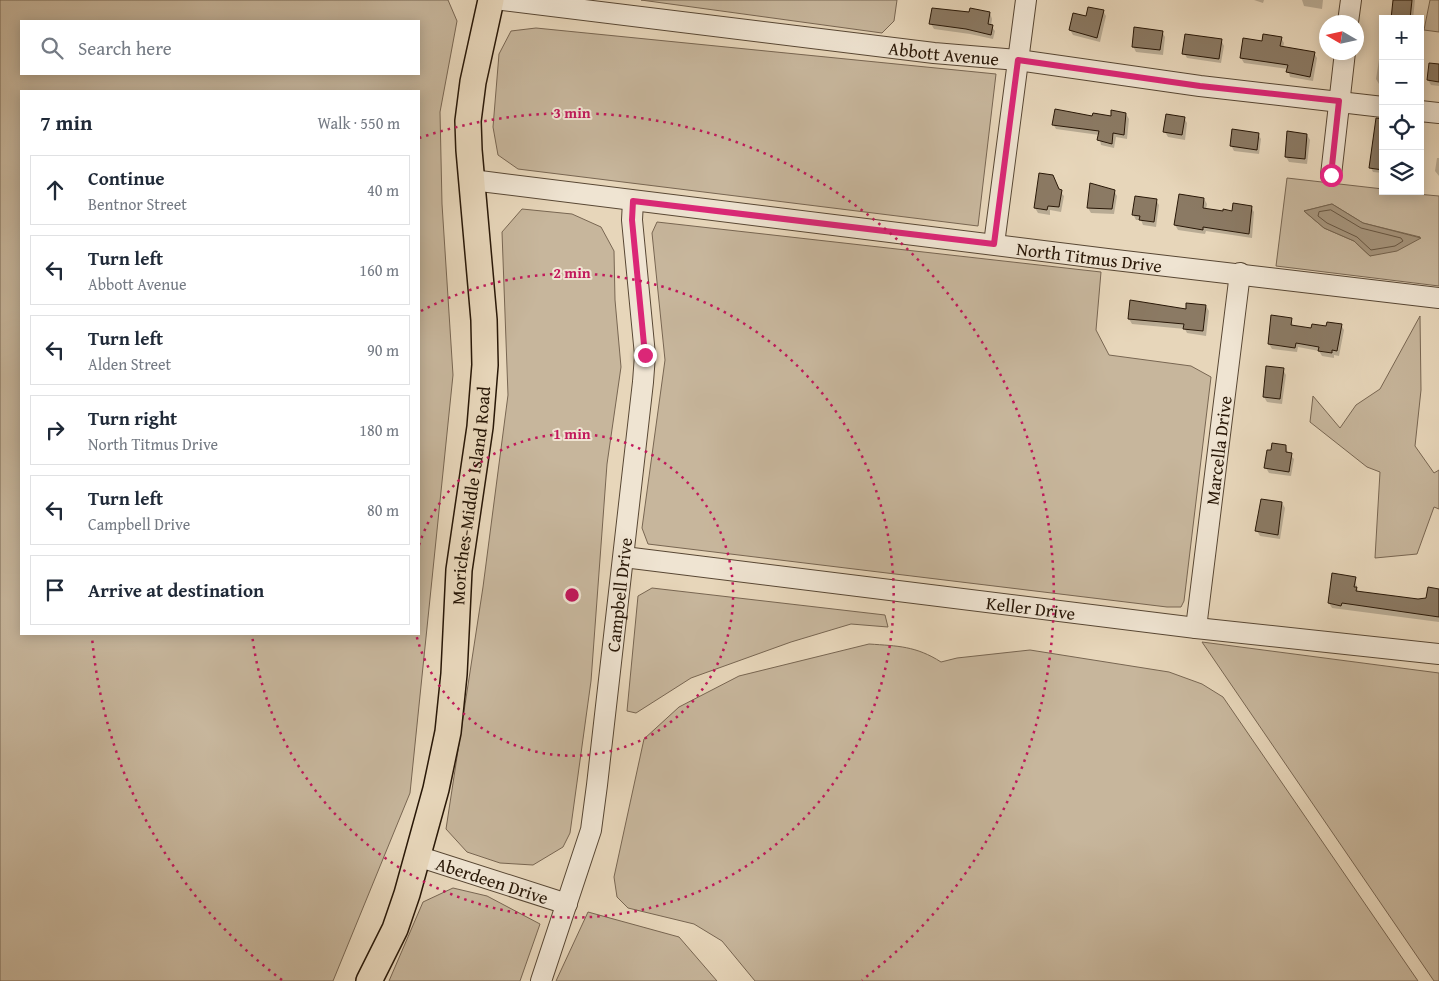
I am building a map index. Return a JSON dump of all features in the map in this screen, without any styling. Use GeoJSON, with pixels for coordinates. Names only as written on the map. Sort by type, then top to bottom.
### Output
{"type":"FeatureCollection","features":[{"type":"Feature","properties":{"kind":"main road","name":"Moriches-Middle Island Road"},"geometry":{"type":"LineString","coordinates":[[368,981],[395,930],[436,789],[448,732],[454,674],[459,570],[480,427],[485,365],[484,320],[468,121],[473,82],[491,0]]}},
{"type":"Feature","properties":{"kind":"street","name":"Abbott Avenue"},"geometry":{"type":"LineString","coordinates":[[504,0],[934,53],[1018,60],[1200,86],[1379,106]]}},
{"type":"Feature","properties":{"kind":"street"},"geometry":{"type":"LineString","coordinates":[[994,244],[1026,0]]}},
{"type":"Feature","properties":{"kind":"street"},"geometry":{"type":"LineString","coordinates":[[1349,15],[1351,0]]}},
{"type":"Feature","properties":{"kind":"street"},"geometry":{"type":"LineString","coordinates":[[1331,175],[1343,60]]}},
{"type":"Feature","properties":{"kind":"street"},"geometry":{"type":"LineString","coordinates":[[1424,111],[1439,113]]}},
{"type":"Feature","properties":{"kind":"street","name":"North Titmus Drive"},"geometry":{"type":"LineString","coordinates":[[472,180],[1439,298]]}},
{"type":"Feature","properties":{"kind":"street","name":"Campbell Drive"},"geometry":{"type":"LineString","coordinates":[[541,981],[591,830],[624,557],[645,355],[632,220],[633,201]]}},
{"type":"Feature","properties":{"kind":"street","name":"Marcella Drive"},"geometry":{"type":"LineString","coordinates":[[1196,628],[1240,273]]}},
{"type":"Feature","properties":{"kind":"street","name":"Keller Drive"},"geometry":{"type":"LineString","coordinates":[[624,557],[1196,628],[1439,654]]}},
{"type":"Feature","properties":{"kind":"street","name":"Aberdeen Drive"},"geometry":{"type":"LineString","coordinates":[[417,856],[567,904]]}},
{"type":"Feature","properties":{"kind":"shaded area"},"geometry":{"type":"Polygon","coordinates":[[[0,0],[448,0],[457,21],[440,112],[442,204],[453,375],[410,793],[333,981],[0,981],[0,0]]]}},
{"type":"Feature","properties":{"kind":"shaded area"},"geometry":{"type":"Polygon","coordinates":[[[641,0],[897,0],[894,21],[882,33],[641,0]]]}},
{"type":"Feature","properties":{"kind":"shaded area"},"geometry":{"type":"Polygon","coordinates":[[[1430,0],[1439,0],[1439,32],[1424,30],[1430,0]]]}},
{"type":"Feature","properties":{"kind":"shaded area"},"geometry":{"type":"Polygon","coordinates":[[[536,28],[996,74],[978,226],[518,169],[498,155],[493,127],[499,54],[511,31],[536,28]]]}},
{"type":"Feature","properties":{"kind":"shaded area"},"geometry":{"type":"Polygon","coordinates":[[[1287,178],[1379,189],[1379,195],[1439,196],[1439,286],[1276,266],[1287,178]],[[1332,204],[1304,211],[1324,228],[1354,241],[1370,256],[1420,237],[1363,223],[1332,204]]]}},
{"type":"Feature","properties":{"kind":"shaded area"},"geometry":{"type":"Polygon","coordinates":[[[522,209],[572,214],[601,227],[614,251],[615,300],[621,367],[607,464],[591,681],[570,833],[563,847],[533,865],[500,863],[467,852],[446,829],[483,587],[508,395],[502,232],[522,209]]]}},
{"type":"Feature","properties":{"kind":"shaded area"},"geometry":{"type":"Polygon","coordinates":[[[657,222],[1101,272],[1096,330],[1109,355],[1191,366],[1211,377],[1184,601],[1181,607],[1167,607],[648,544],[642,528],[665,360],[652,233],[657,222]]]}},
{"type":"Feature","properties":{"kind":"shaded area"},"geometry":{"type":"Polygon","coordinates":[[[1420,316],[1421,390],[1415,446],[1434,473],[1439,470],[1439,509],[1434,507],[1417,554],[1375,558],[1380,472],[1367,467],[1310,422],[1313,396],[1340,428],[1356,405],[1380,389],[1420,316]]]}},
{"type":"Feature","properties":{"kind":"shaded area"},"geometry":{"type":"Polygon","coordinates":[[[652,588],[885,615],[888,627],[851,624],[791,642],[691,678],[636,713],[627,711],[638,596],[652,588]]]}},
{"type":"Feature","properties":{"kind":"shaded area"},"geometry":{"type":"Polygon","coordinates":[[[1202,642],[1439,673],[1439,981],[1434,981],[1202,642]]]}},
{"type":"Feature","properties":{"kind":"shaded area"},"geometry":{"type":"Polygon","coordinates":[[[869,644],[898,646],[915,650],[941,662],[957,658],[1030,650],[1169,672],[1202,684],[1223,697],[1418,981],[755,981],[722,941],[694,924],[628,908],[617,897],[614,877],[644,739],[679,707],[739,676],[869,644]]]}},
{"type":"Feature","properties":{"kind":"shaded area"},"geometry":{"type":"Polygon","coordinates":[[[453,888],[487,896],[540,924],[520,981],[389,981],[423,902],[453,888]]]}},
{"type":"Feature","properties":{"kind":"shaded area"},"geometry":{"type":"Polygon","coordinates":[[[588,912],[679,937],[717,981],[556,981],[588,912]]]}},
{"type":"Feature","properties":{"kind":"water"},"geometry":{"type":"Polygon","coordinates":[[[1332,204],[1363,223],[1421,238],[1397,251],[1370,256],[1354,241],[1324,228],[1304,211],[1332,204]]]}},
{"type":"Feature","properties":{"kind":"building"},"geometry":{"type":"Polygon","coordinates":[[[1393,0],[1412,0],[1410,15],[1391,15],[1393,0]]]}},
{"type":"Feature","properties":{"kind":"building"},"geometry":{"type":"Polygon","coordinates":[[[1088,7],[1104,10],[1097,38],[1069,30],[1073,13],[1086,16],[1088,7]]]}},
{"type":"Feature","properties":{"kind":"building"},"geometry":{"type":"Polygon","coordinates":[[[932,8],[969,12],[970,8],[990,12],[988,24],[993,25],[991,35],[966,29],[929,24],[932,8]]]}},
{"type":"Feature","properties":{"kind":"building"},"geometry":{"type":"Polygon","coordinates":[[[1134,27],[1163,31],[1160,50],[1132,47],[1134,27]]]}},
{"type":"Feature","properties":{"kind":"building"},"geometry":{"type":"Polygon","coordinates":[[[1185,34],[1222,39],[1219,59],[1182,54],[1185,34]]]}},
{"type":"Feature","properties":{"kind":"building"},"geometry":{"type":"Polygon","coordinates":[[[1263,34],[1282,37],[1280,46],[1315,52],[1310,77],[1286,72],[1288,65],[1240,58],[1243,38],[1262,41],[1263,34]]]}},
{"type":"Feature","properties":{"kind":"building"},"geometry":{"type":"Polygon","coordinates":[[[1429,63],[1439,64],[1439,82],[1427,80],[1429,63]]]}},
{"type":"Feature","properties":{"kind":"building"},"geometry":{"type":"Polygon","coordinates":[[[1055,109],[1092,116],[1093,113],[1111,116],[1111,110],[1126,113],[1124,135],[1113,133],[1112,144],[1097,140],[1099,131],[1052,125],[1055,109]]]}},
{"type":"Feature","properties":{"kind":"building"},"geometry":{"type":"Polygon","coordinates":[[[1166,114],[1185,117],[1182,135],[1163,132],[1166,114]]]}},
{"type":"Feature","properties":{"kind":"building"},"geometry":{"type":"Polygon","coordinates":[[[1376,118],[1379,118],[1379,169],[1369,168],[1376,118]]]}},
{"type":"Feature","properties":{"kind":"building"},"geometry":{"type":"Polygon","coordinates":[[[1232,129],[1259,133],[1257,150],[1230,146],[1232,129]]]}},
{"type":"Feature","properties":{"kind":"building"},"geometry":{"type":"Polygon","coordinates":[[[1287,131],[1307,134],[1305,159],[1285,157],[1287,131]]]}},
{"type":"Feature","properties":{"kind":"building"},"geometry":{"type":"Polygon","coordinates":[[[1039,173],[1053,175],[1059,189],[1062,190],[1059,207],[1048,206],[1047,210],[1034,208],[1039,173]]]}},
{"type":"Feature","properties":{"kind":"building"},"geometry":{"type":"Polygon","coordinates":[[[1090,183],[1115,190],[1112,209],[1087,208],[1090,183]]]}},
{"type":"Feature","properties":{"kind":"building"},"geometry":{"type":"Polygon","coordinates":[[[1179,194],[1204,198],[1203,208],[1232,211],[1233,203],[1252,206],[1249,234],[1203,227],[1203,230],[1174,225],[1179,194]]]}},
{"type":"Feature","properties":{"kind":"building"},"geometry":{"type":"Polygon","coordinates":[[[1135,196],[1157,199],[1154,222],[1139,220],[1140,216],[1132,215],[1135,196]]]}},
{"type":"Feature","properties":{"kind":"building"},"geometry":{"type":"Polygon","coordinates":[[[1130,300],[1186,309],[1186,303],[1206,305],[1203,331],[1183,329],[1184,324],[1128,319],[1130,300]]]}},
{"type":"Feature","properties":{"kind":"building"},"geometry":{"type":"Polygon","coordinates":[[[1271,315],[1292,318],[1291,325],[1311,328],[1312,324],[1326,326],[1327,322],[1342,324],[1337,351],[1332,350],[1332,353],[1318,351],[1319,347],[1296,343],[1295,348],[1268,344],[1271,315]]]}},
{"type":"Feature","properties":{"kind":"building"},"geometry":{"type":"Polygon","coordinates":[[[1266,366],[1284,368],[1280,399],[1263,397],[1266,366]]]}},
{"type":"Feature","properties":{"kind":"building"},"geometry":{"type":"Polygon","coordinates":[[[1272,443],[1286,445],[1286,452],[1292,453],[1289,472],[1264,468],[1267,450],[1271,450],[1272,443]]]}},
{"type":"Feature","properties":{"kind":"building"},"geometry":{"type":"Polygon","coordinates":[[[1261,499],[1282,502],[1278,535],[1255,531],[1261,499]]]}},
{"type":"Feature","properties":{"kind":"building"},"geometry":{"type":"Polygon","coordinates":[[[1332,573],[1356,577],[1354,587],[1357,587],[1356,591],[1418,599],[1426,598],[1428,587],[1439,589],[1439,617],[1342,603],[1341,606],[1328,603],[1332,573]]]}},
{"type":"Feature","properties":{"kind":"route"},"geometry":{"type":"LineString","coordinates":[[645,355],[632,220],[633,201],[994,244],[1018,60],[1200,86],[1339,101],[1331,175]]}}]}
